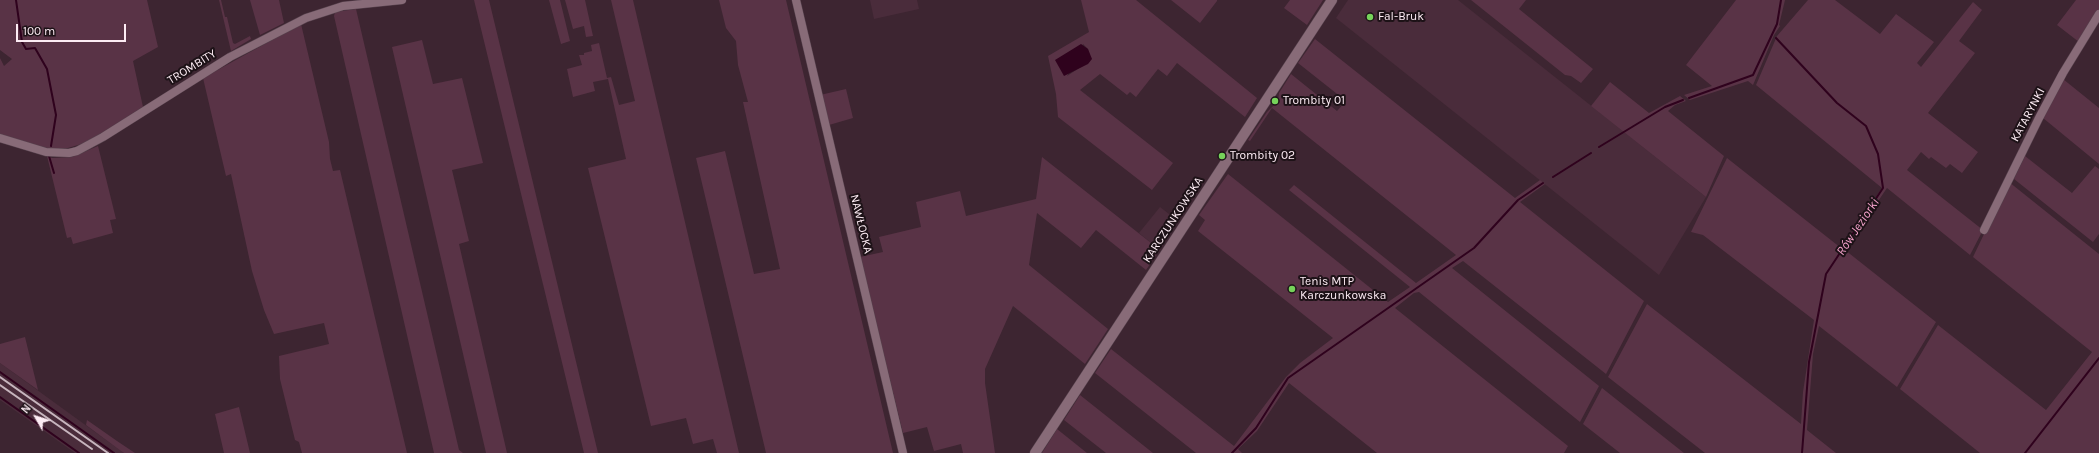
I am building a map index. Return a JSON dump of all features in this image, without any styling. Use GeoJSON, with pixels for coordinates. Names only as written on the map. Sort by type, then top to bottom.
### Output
{"type":"FeatureCollection","features":[{"type":"Feature","properties":{"kind":"street","name":"TROMBITY"},"geometry":{"type":"LineString","coordinates":[[0,138],[46,152],[77,151],[103,137],[230,57],[306,18],[343,6],[402,0]]}},
{"type":"Feature","properties":{"kind":"street","name":"NAWŁOCKA"},"geometry":{"type":"LineString","coordinates":[[796,0],[903,453]]}},
{"type":"Feature","properties":{"kind":"street","name":"KARCZUNKOWSKA"},"geometry":{"type":"LineString","coordinates":[[1035,453],[1332,0]]}},
{"type":"Feature","properties":{"kind":"street","name":"KATARYNKI"},"geometry":{"type":"LineString","coordinates":[[1984,230],[2039,118],[2099,14]]}},
{"type":"Feature","properties":{"kind":"shaded area"},"geometry":{"type":"Polygon","coordinates":[[[0,0],[147,0],[158,47],[133,61],[143,107],[88,142],[68,148],[50,149],[0,135],[0,58],[4,66],[12,59],[0,50],[0,0]]]}},
{"type":"Feature","properties":{"kind":"shaded area"},"geometry":{"type":"Polygon","coordinates":[[[219,0],[221,0],[225,17],[227,17],[233,43],[235,44],[250,36],[251,39],[231,51],[219,0]]]}},
{"type":"Feature","properties":{"kind":"shaded area"},"geometry":{"type":"Polygon","coordinates":[[[250,0],[279,0],[284,23],[260,35],[250,0]]]}},
{"type":"Feature","properties":{"kind":"shaded area"},"geometry":{"type":"Polygon","coordinates":[[[474,0],[489,0],[598,453],[584,453],[474,0]]]}},
{"type":"Feature","properties":{"kind":"shaded area"},"geometry":{"type":"Polygon","coordinates":[[[549,0],[560,0],[570,41],[561,44],[549,0]]]}},
{"type":"Feature","properties":{"kind":"shaded area"},"geometry":{"type":"Polygon","coordinates":[[[565,0],[585,0],[593,36],[586,37],[584,26],[573,29],[565,0]]]}},
{"type":"Feature","properties":{"kind":"shaded area"},"geometry":{"type":"Polygon","coordinates":[[[611,0],[633,0],[739,453],[717,453],[713,439],[693,444],[686,418],[651,426],[588,168],[626,159],[608,79],[593,82],[595,91],[573,97],[567,69],[582,65],[579,55],[584,55],[584,53],[592,51],[591,45],[599,43],[607,78],[611,77],[619,105],[635,101],[611,0]]]}},
{"type":"Feature","properties":{"kind":"shaded area"},"geometry":{"type":"Polygon","coordinates":[[[719,0],[786,0],[893,453],[766,453],[696,158],[725,151],[754,274],[780,269],[743,102],[748,102],[738,65],[736,41],[726,28],[719,0]]]}},
{"type":"Feature","properties":{"kind":"shaded area"},"geometry":{"type":"Polygon","coordinates":[[[870,0],[917,0],[919,9],[874,19],[870,0]]]}},
{"type":"Feature","properties":{"kind":"shaded area"},"geometry":{"type":"Polygon","coordinates":[[[1081,0],[1136,0],[1257,98],[1245,117],[1177,63],[1167,76],[1158,69],[1136,97],[1130,92],[1127,95],[1100,74],[1080,90],[1173,163],[1152,190],[1058,117],[1056,94],[1048,56],[1089,32],[1081,0]],[[1083,44],[1067,76],[1090,61],[1088,49],[1083,44]]]}},
{"type":"Feature","properties":{"kind":"shaded area"},"geometry":{"type":"Polygon","coordinates":[[[1171,0],[1217,0],[1217,1],[1200,23],[1171,0]]]}},
{"type":"Feature","properties":{"kind":"shaded area"},"geometry":{"type":"Polygon","coordinates":[[[1290,0],[1323,0],[1307,25],[1284,8],[1290,0]]]}},
{"type":"Feature","properties":{"kind":"shaded area","name":"Fal-Bruk"},"geometry":{"type":"Polygon","coordinates":[[[1348,0],[1458,0],[1706,197],[1659,275],[1336,18],[1348,0]]]}},
{"type":"Feature","properties":{"kind":"shaded area"},"geometry":{"type":"Polygon","coordinates":[[[1471,0],[1526,0],[1519,9],[1593,69],[1581,83],[1571,76],[1565,75],[1471,0]]]}},
{"type":"Feature","properties":{"kind":"shaded area"},"geometry":{"type":"Polygon","coordinates":[[[1736,0],[1785,0],[1780,26],[1774,35],[1753,85],[1748,81],[1690,100],[1684,95],[1712,86],[1686,65],[1736,0]]]}},
{"type":"Feature","properties":{"kind":"shaded area"},"geometry":{"type":"Polygon","coordinates":[[[1808,0],[1835,0],[1880,34],[1896,14],[1934,42],[1917,63],[1921,67],[1973,2],[1982,10],[1959,41],[1975,53],[1928,113],[1978,152],[1962,173],[1950,164],[1946,168],[1931,157],[1929,159],[1921,152],[1907,170],[1983,230],[1970,255],[1887,188],[1845,250],[1936,322],[1897,387],[1819,326],[1813,354],[1807,430],[1836,453],[1705,453],[1608,377],[1647,304],[1801,424],[1803,392],[1814,320],[1703,235],[1691,232],[1727,158],[1841,248],[1882,188],[1756,85],[1777,36],[1808,0]]]}},
{"type":"Feature","properties":{"kind":"shaded area"},"geometry":{"type":"Polygon","coordinates":[[[2076,0],[2099,0],[2099,9],[2079,42],[2057,25],[2076,0]]]}},
{"type":"Feature","properties":{"kind":"shaded area"},"geometry":{"type":"Polygon","coordinates":[[[356,9],[459,450],[463,453],[434,453],[334,16],[335,12],[356,9]]]}},
{"type":"Feature","properties":{"kind":"shaded area"},"geometry":{"type":"Polygon","coordinates":[[[301,24],[329,142],[330,159],[333,171],[340,170],[407,453],[302,453],[299,442],[295,440],[280,379],[279,356],[329,344],[324,323],[274,334],[264,310],[252,271],[231,174],[226,176],[203,78],[301,24]]]}},
{"type":"Feature","properties":{"kind":"shaded area"},"geometry":{"type":"Polygon","coordinates":[[[1315,39],[1515,198],[1540,180],[1545,184],[1520,202],[1644,301],[1606,374],[1463,261],[1452,268],[1599,386],[1580,422],[1419,292],[1414,293],[1395,308],[1568,446],[1564,453],[1377,453],[1289,383],[1257,431],[1238,449],[1242,453],[1196,453],[1095,373],[1111,349],[1234,446],[1286,377],[1300,363],[1333,338],[1198,231],[1205,220],[1199,215],[1228,174],[1388,302],[1410,287],[1289,190],[1294,185],[1416,283],[1456,255],[1272,108],[1250,141],[1248,140],[1267,112],[1278,101],[1279,93],[1291,74],[1337,111],[1346,101],[1298,63],[1315,39]]]}},
{"type":"Feature","properties":{"kind":"shaded area"},"geometry":{"type":"Polygon","coordinates":[[[422,40],[433,84],[462,78],[483,163],[452,170],[469,241],[459,244],[507,453],[486,453],[392,47],[422,40]]]}},
{"type":"Feature","properties":{"kind":"shaded area"},"geometry":{"type":"Polygon","coordinates":[[[1081,44],[1088,49],[1092,59],[1088,64],[1064,76],[1055,60],[1081,44]]]}},
{"type":"Feature","properties":{"kind":"shaded area"},"geometry":{"type":"Polygon","coordinates":[[[2063,79],[2099,108],[2099,164],[2043,118],[2063,79]]]}},
{"type":"Feature","properties":{"kind":"shaded area"},"geometry":{"type":"Polygon","coordinates":[[[1610,82],[1649,113],[1680,96],[1686,101],[1675,105],[1668,111],[1724,156],[1706,197],[1591,106],[1610,82]]]}},
{"type":"Feature","properties":{"kind":"shaded area"},"geometry":{"type":"Polygon","coordinates":[[[846,89],[853,118],[829,125],[820,95],[846,89]]]}},
{"type":"Feature","properties":{"kind":"shaded area"},"geometry":{"type":"Polygon","coordinates":[[[98,146],[116,219],[110,220],[113,233],[73,244],[71,237],[67,238],[47,156],[52,158],[72,157],[98,146]]]}},
{"type":"Feature","properties":{"kind":"shaded area"},"geometry":{"type":"Polygon","coordinates":[[[2025,156],[2072,193],[2095,166],[2099,169],[2099,234],[2093,242],[2014,179],[2025,156]]]}},
{"type":"Feature","properties":{"kind":"shaded area"},"geometry":{"type":"Polygon","coordinates":[[[1042,157],[1160,250],[1146,270],[1096,230],[1081,248],[1037,213],[1029,265],[1108,329],[1085,364],[1013,306],[985,369],[985,383],[995,453],[963,453],[961,444],[934,451],[927,427],[903,433],[860,257],[883,252],[879,237],[921,227],[916,202],[960,191],[966,216],[1036,199],[1042,157]]]}},
{"type":"Feature","properties":{"kind":"shaded area"},"geometry":{"type":"Polygon","coordinates":[[[2009,182],[2099,254],[2099,453],[1980,453],[1900,389],[1938,325],[2046,410],[2092,352],[1973,257],[2009,182]]]}},
{"type":"Feature","properties":{"kind":"shaded area"},"geometry":{"type":"Polygon","coordinates":[[[1160,207],[1178,221],[1160,250],[1139,233],[1160,207]]]}},
{"type":"Feature","properties":{"kind":"shaded area"},"geometry":{"type":"Polygon","coordinates":[[[25,337],[38,390],[0,363],[0,344],[25,337]]]}},
{"type":"Feature","properties":{"kind":"shaded area"},"geometry":{"type":"Polygon","coordinates":[[[0,363],[124,453],[75,453],[0,400],[0,363]]]}},
{"type":"Feature","properties":{"kind":"shaded area"},"geometry":{"type":"Polygon","coordinates":[[[1602,388],[1684,453],[1620,453],[1583,424],[1602,388]]]}},
{"type":"Feature","properties":{"kind":"shaded area"},"geometry":{"type":"Polygon","coordinates":[[[1080,395],[1153,453],[1106,453],[1064,420],[1080,395]]]}},
{"type":"Feature","properties":{"kind":"shaded area"},"geometry":{"type":"Polygon","coordinates":[[[239,407],[250,453],[224,453],[215,414],[239,407]]]}},
{"type":"Feature","properties":{"kind":"shaded area"},"geometry":{"type":"Polygon","coordinates":[[[87,420],[135,453],[124,453],[121,451],[86,425],[87,420]]]}},
{"type":"Feature","properties":{"kind":"shaded area"},"geometry":{"type":"Polygon","coordinates":[[[1057,429],[1087,453],[1042,453],[1057,429]]]}},
{"type":"Feature","properties":{"kind":"waterway","name":"Rów Jeziorki"},"geometry":{"type":"LineString","coordinates":[[16,0],[22,42],[26,49],[35,48],[47,69],[56,115],[51,146]]}},
{"type":"Feature","properties":{"kind":"waterway"},"geometry":{"type":"LineString","coordinates":[[1689,98],[1753,75],[1777,24],[1781,0]]}},
{"type":"Feature","properties":{"kind":"waterway","name":"Rów Jeziorki"},"geometry":{"type":"LineString","coordinates":[[1776,38],[1837,103],[1866,126],[1878,154],[1883,188],[1826,274],[1809,362],[1802,453]]}},
{"type":"Feature","properties":{"kind":"waterway"},"geometry":{"type":"LineString","coordinates":[[1599,147],[1665,107],[1683,100]]}},
{"type":"Feature","properties":{"kind":"waterway"},"geometry":{"type":"LineString","coordinates":[[1553,177],[1591,153]]}},
{"type":"Feature","properties":{"kind":"waterway","name":"Rów Jeziorki"},"geometry":{"type":"LineString","coordinates":[[49,156],[54,173]]}},
{"type":"Feature","properties":{"kind":"waterway"},"geometry":{"type":"LineString","coordinates":[[1232,453],[1256,428],[1288,378],[1474,248],[1518,200],[1543,183]]}},
{"type":"Feature","properties":{"kind":"waterway","name":"Rów Jeziorki"},"geometry":{"type":"LineString","coordinates":[[2025,453],[2099,358]]}},
{"type":"Feature","properties":{"kind":"waterway"},"geometry":{"type":"LineString","coordinates":[[0,372],[114,453]]}},
{"type":"Feature","properties":{"kind":"waterway"},"geometry":{"type":"LineString","coordinates":[[0,397],[79,453]]}},
{"type":"Feature","properties":{"kind":"railway"},"geometry":{"type":"LineString","coordinates":[[0,377],[108,453]]}},
{"type":"Feature","properties":{"kind":"railway"},"geometry":{"type":"LineString","coordinates":[[0,385],[92,449]]}},
{"type":"Feature","properties":{"kind":"place","name":"Fal-Bruk"},"geometry":{"type":"Point","coordinates":[1370,17]}},
{"type":"Feature","properties":{"kind":"place","name":"Trombity 01"},"geometry":{"type":"Point","coordinates":[1275,101]}},
{"type":"Feature","properties":{"kind":"place","name":"Trombity 02"},"geometry":{"type":"Point","coordinates":[1222,156]}},
{"type":"Feature","properties":{"kind":"place","name":"Tenis MTP Karczunkowska"},"geometry":{"type":"Point","coordinates":[1292,289]}}]}
